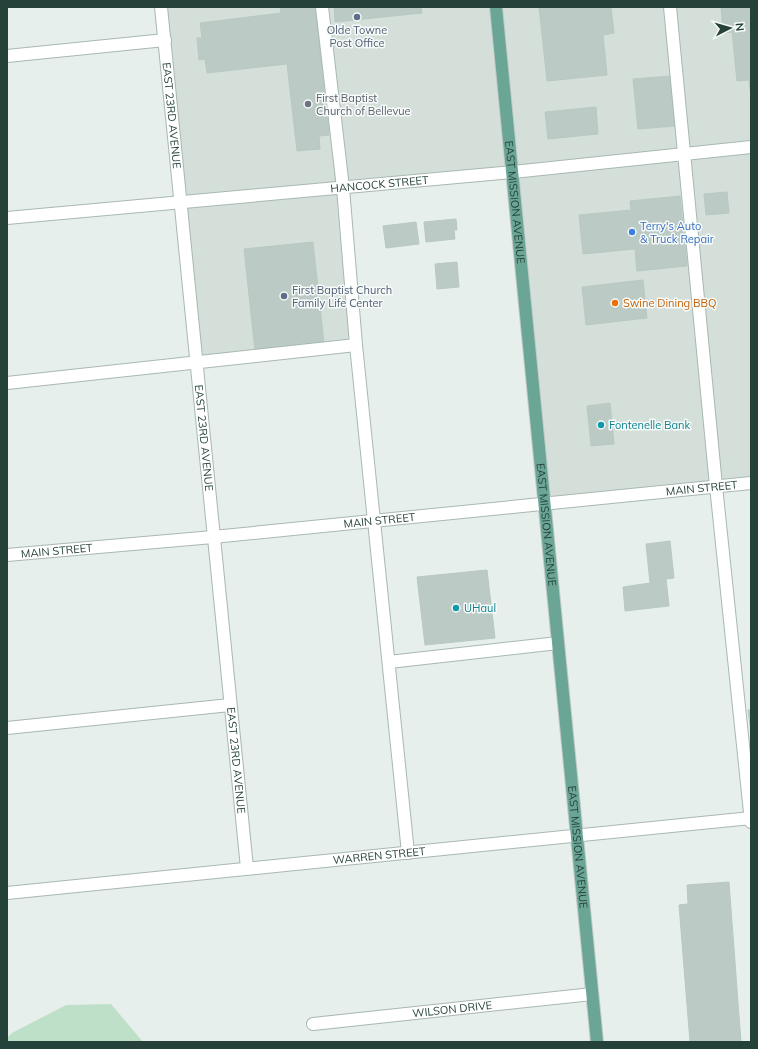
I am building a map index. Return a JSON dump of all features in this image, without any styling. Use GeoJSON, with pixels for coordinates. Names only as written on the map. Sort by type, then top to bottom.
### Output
{"type":"FeatureCollection","features":[{"type":"Feature","properties":{"kind":"main road","name":"EAST MISSION AVENUE"},"geometry":{"type":"LineString","coordinates":[[496,7],[597,1042]]}},
{"type":"Feature","properties":{"kind":"street","name":"EAST 23RD AVENUE"},"geometry":{"type":"LineString","coordinates":[[161,7],[247,868]]}},
{"type":"Feature","properties":{"kind":"street"},"geometry":{"type":"LineString","coordinates":[[322,7],[343,188],[356,345],[408,853]]}},
{"type":"Feature","properties":{"kind":"street"},"geometry":{"type":"LineString","coordinates":[[670,7],[716,486],[751,822]]}},
{"type":"Feature","properties":{"kind":"street"},"geometry":{"type":"LineString","coordinates":[[7,56],[165,40]]}},
{"type":"Feature","properties":{"kind":"street","name":"HANCOCK STREET"},"geometry":{"type":"LineString","coordinates":[[7,218],[512,172],[751,147]]}},
{"type":"Feature","properties":{"kind":"street"},"geometry":{"type":"LineString","coordinates":[[7,383],[356,345]]}},
{"type":"Feature","properties":{"kind":"street","name":"MAIN STREET"},"geometry":{"type":"LineString","coordinates":[[7,555],[213,537],[751,483]]}},
{"type":"Feature","properties":{"kind":"street"},"geometry":{"type":"LineString","coordinates":[[389,662],[558,644]]}},
{"type":"Feature","properties":{"kind":"street"},"geometry":{"type":"LineString","coordinates":[[7,728],[230,705]]}},
{"type":"Feature","properties":{"kind":"street","name":"WARREN STREET"},"geometry":{"type":"LineString","coordinates":[[7,893],[751,818]]}},
{"type":"Feature","properties":{"kind":"street","name":"WILSON DRIVE"},"geometry":{"type":"LineString","coordinates":[[313,1024],[592,994]]}},
{"type":"Feature","properties":{"kind":"shaded area"},"geometry":{"type":"Polygon","coordinates":[[[160,7],[751,7],[751,483],[545,504],[513,172],[343,188],[356,345],[196,363],[160,7]]]}},
{"type":"Feature","properties":{"kind":"green space"},"geometry":{"type":"Polygon","coordinates":[[[111,1004],[143,1042],[7,1042],[7,1038],[12,1033],[66,1005],[111,1004]]]}},
{"type":"Feature","properties":{"kind":"building","name":"First Baptist Church of Bellevue"},"geometry":{"type":"Polygon","coordinates":[[[280,7],[315,7],[329,135],[319,136],[320,149],[297,151],[287,64],[207,73],[205,59],[199,60],[197,38],[202,38],[200,23],[281,13],[280,7]]]}},
{"type":"Feature","properties":{"kind":"building","name":"Olde Towne Post Office"},"geometry":{"type":"Polygon","coordinates":[[[334,7],[421,7],[422,13],[335,22],[334,7]]]}},
{"type":"Feature","properties":{"kind":"building"},"geometry":{"type":"Polygon","coordinates":[[[539,7],[611,7],[614,33],[603,35],[607,75],[547,81],[539,7]]]}},
{"type":"Feature","properties":{"kind":"building"},"geometry":{"type":"Polygon","coordinates":[[[721,7],[751,7],[751,97],[749,80],[737,81],[732,32],[723,33],[721,7]]]}},
{"type":"Feature","properties":{"kind":"building"},"geometry":{"type":"Polygon","coordinates":[[[671,76],[675,126],[638,129],[633,79],[671,76]]]}},
{"type":"Feature","properties":{"kind":"building"},"geometry":{"type":"Polygon","coordinates":[[[596,107],[598,134],[548,139],[545,112],[596,107]]]}},
{"type":"Feature","properties":{"kind":"building"},"geometry":{"type":"Polygon","coordinates":[[[727,192],[729,213],[706,215],[704,194],[727,192]]]}},
{"type":"Feature","properties":{"kind":"building","name":"Terry's Auto & Truck Repair"},"geometry":{"type":"Polygon","coordinates":[[[680,196],[687,266],[637,271],[635,249],[583,254],[579,215],[631,210],[630,201],[680,196]]]}},
{"type":"Feature","properties":{"kind":"building"},"geometry":{"type":"Polygon","coordinates":[[[456,219],[457,230],[454,230],[455,239],[426,242],[424,222],[456,219]]]}},
{"type":"Feature","properties":{"kind":"building"},"geometry":{"type":"Polygon","coordinates":[[[416,222],[419,244],[386,248],[383,226],[416,222]]]}},
{"type":"Feature","properties":{"kind":"building","name":"First Baptist Church Family Life Center"},"geometry":{"type":"Polygon","coordinates":[[[313,242],[324,343],[255,351],[244,249],[313,242]]]}},
{"type":"Feature","properties":{"kind":"building"},"geometry":{"type":"Polygon","coordinates":[[[457,262],[459,287],[437,289],[435,264],[457,262]]]}},
{"type":"Feature","properties":{"kind":"building","name":"Swine Dining BBQ"},"geometry":{"type":"Polygon","coordinates":[[[643,280],[647,318],[586,325],[582,287],[643,280]]]}},
{"type":"Feature","properties":{"kind":"building","name":"Fontenelle Bank"},"geometry":{"type":"Polygon","coordinates":[[[610,403],[614,444],[591,446],[587,406],[610,403]]]}},
{"type":"Feature","properties":{"kind":"building"},"geometry":{"type":"Polygon","coordinates":[[[670,541],[674,578],[666,579],[669,606],[625,611],[623,587],[650,583],[646,544],[670,541]]]}},
{"type":"Feature","properties":{"kind":"building","name":"UHaul"},"geometry":{"type":"Polygon","coordinates":[[[487,570],[495,638],[425,645],[417,577],[487,570]]]}},
{"type":"Feature","properties":{"kind":"building"},"geometry":{"type":"Polygon","coordinates":[[[748,710],[751,710],[751,733],[748,710]]]}},
{"type":"Feature","properties":{"kind":"building"},"geometry":{"type":"Polygon","coordinates":[[[729,882],[741,1042],[690,1042],[679,905],[688,904],[687,885],[729,882]]]}},
{"type":"Feature","properties":{"kind":"place","name":"Olde Towne Post Office"},"geometry":{"type":"Point","coordinates":[357,17]}},
{"type":"Feature","properties":{"kind":"place","name":"First Baptist Church of Bellevue"},"geometry":{"type":"Point","coordinates":[308,104]}},
{"type":"Feature","properties":{"kind":"place","name":"Terry's Auto & Truck Repair"},"geometry":{"type":"Point","coordinates":[632,232]}},
{"type":"Feature","properties":{"kind":"place","name":"First Baptist Church Family Life Center"},"geometry":{"type":"Point","coordinates":[284,296]}},
{"type":"Feature","properties":{"kind":"place","name":"Swine Dining BBQ"},"geometry":{"type":"Point","coordinates":[615,303]}},
{"type":"Feature","properties":{"kind":"place","name":"Fontenelle Bank"},"geometry":{"type":"Point","coordinates":[601,425]}},
{"type":"Feature","properties":{"kind":"place","name":"UHaul"},"geometry":{"type":"Point","coordinates":[456,608]}}]}
